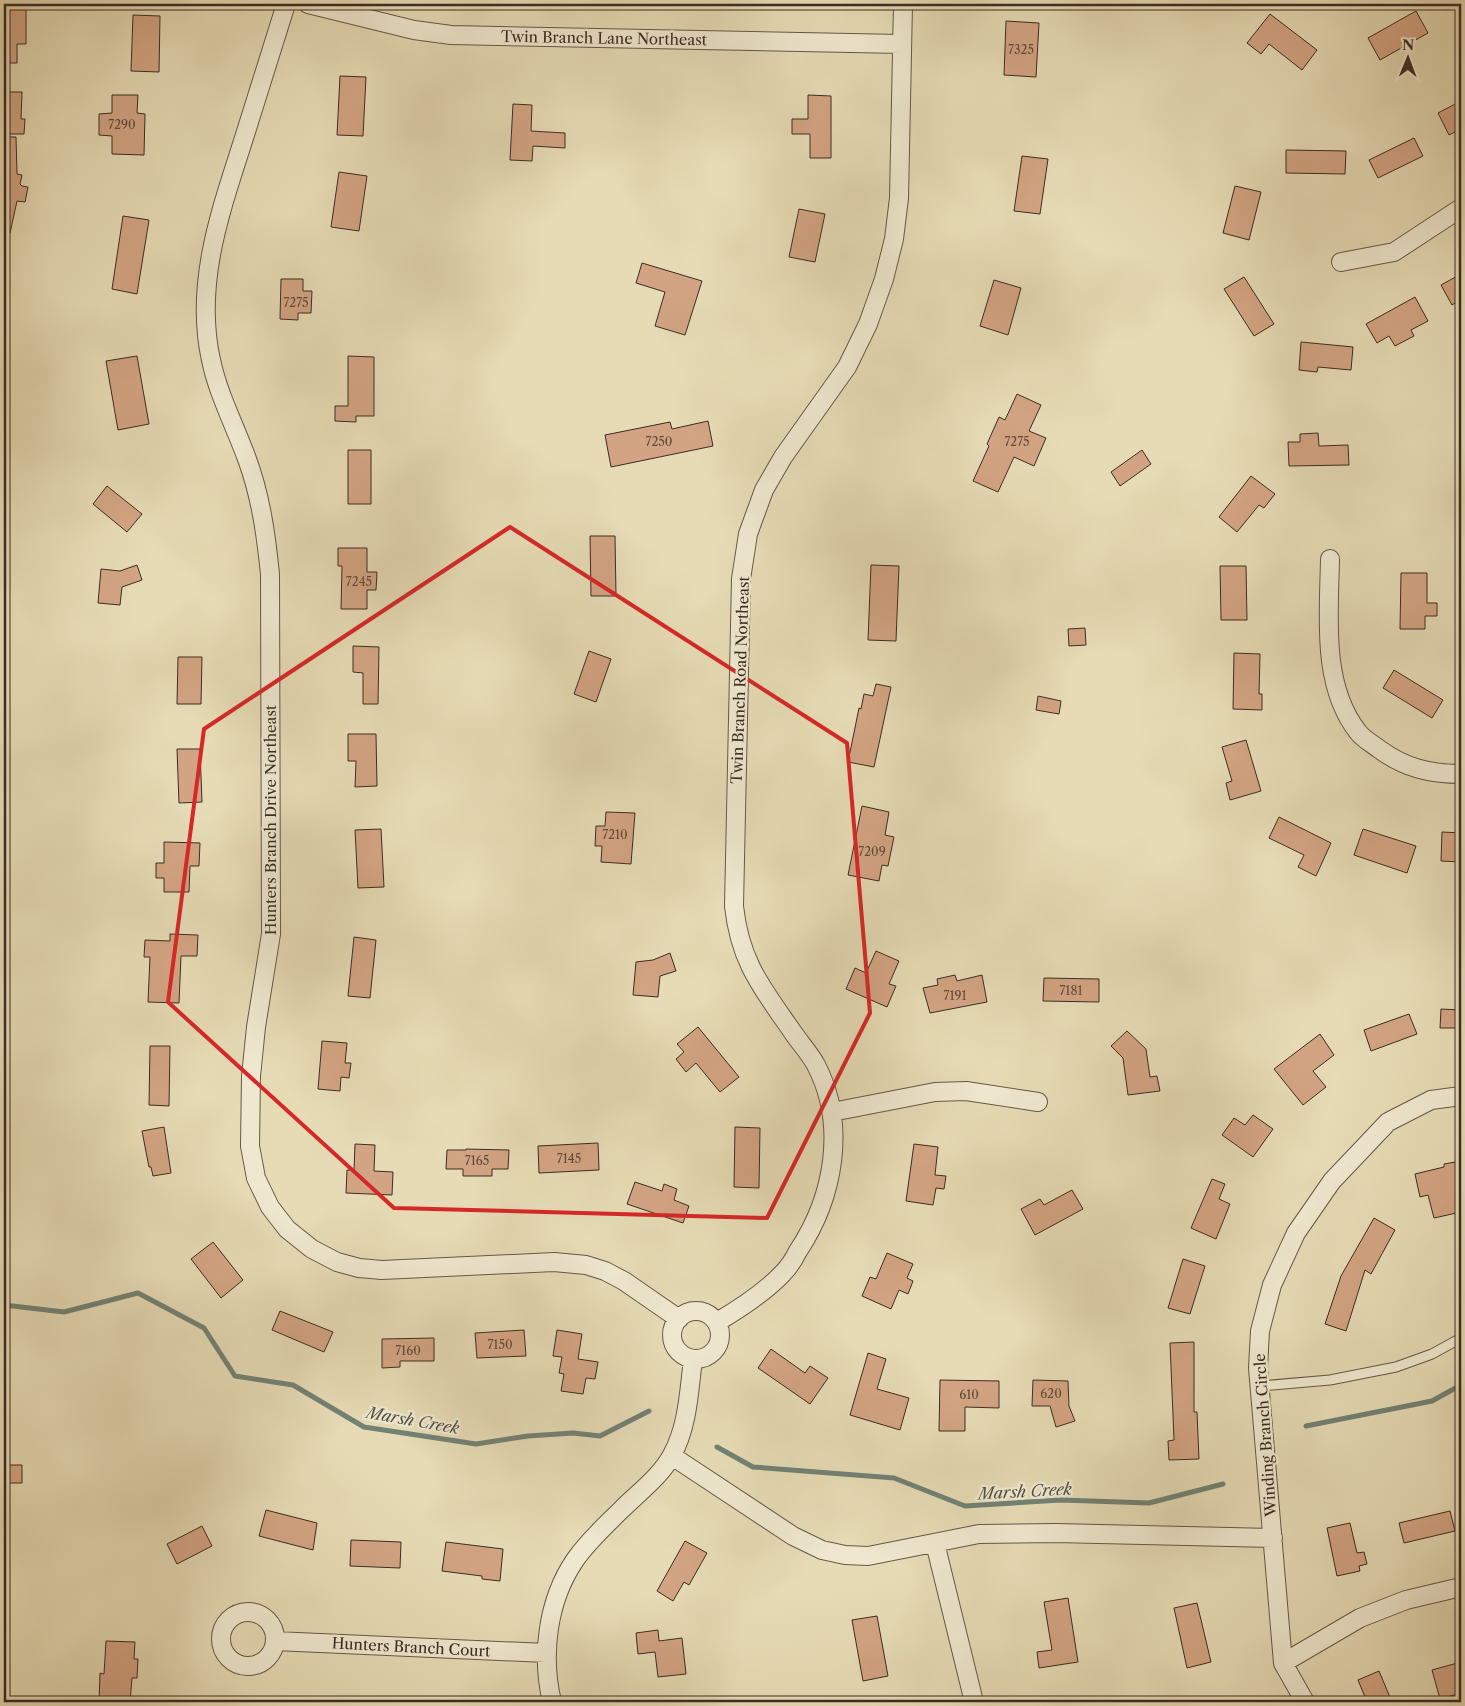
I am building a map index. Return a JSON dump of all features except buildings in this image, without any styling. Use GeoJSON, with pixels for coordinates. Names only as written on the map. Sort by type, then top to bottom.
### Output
{"type":"FeatureCollection","features":[{"type":"Feature","properties":{"kind":"street","name":"Hunters Branch Drive Northeast"},"geometry":{"type":"LineString","coordinates":[[286,4],[219,216],[210,256],[205,301],[206,331],[211,360],[218,386],[257,489],[266,531],[270,574],[271,934],[256,1027],[251,1076],[250,1146],[256,1178],[270,1207],[287,1229],[312,1249],[337,1262],[359,1268],[382,1270],[554,1262],[586,1265],[605,1271],[624,1281],[679,1319]]}},
{"type":"Feature","properties":{"kind":"street","name":"Twin Branch Lane Northeast"},"geometry":{"type":"LineString","coordinates":[[308,4],[414,30],[451,35],[902,44]]}},
{"type":"Feature","properties":{"kind":"street","name":"Twin Branch Road Northeast"},"geometry":{"type":"LineString","coordinates":[[717,1322],[743,1307],[784,1272],[812,1231],[824,1201],[831,1173],[834,1141],[832,1112],[826,1088],[815,1064],[755,977],[743,952],[736,926],[734,906],[741,579],[748,534],[764,490],[783,457],[847,367],[868,324],[884,279],[894,239],[899,198],[903,4]]}},
{"type":"Feature","properties":{"kind":"street"},"geometry":{"type":"LineString","coordinates":[[1341,262],[1394,252],[1461,208]]}},
{"type":"Feature","properties":{"kind":"street"},"geometry":{"type":"LineString","coordinates":[[1330,559],[1329,642],[1339,698],[1359,734],[1390,757],[1418,770],[1461,774]]}},
{"type":"Feature","properties":{"kind":"street"},"geometry":{"type":"LineString","coordinates":[[832,1112],[935,1092],[966,1091],[1038,1102]]}},
{"type":"Feature","properties":{"kind":"street","name":"Winding Branch Circle"},"geometry":{"type":"LineString","coordinates":[[1305,1702],[1283,1663],[1258,1368],[1260,1331],[1272,1285],[1296,1233],[1332,1181],[1388,1122],[1431,1100],[1461,1096]]}},
{"type":"Feature","properties":{"kind":"street"},"geometry":{"type":"LineString","coordinates":[[698,1312],[710,1316],[717,1322],[720,1336],[719,1344],[709,1356],[693,1359],[676,1349],[673,1343],[674,1326],[685,1314],[698,1312]]}},
{"type":"Feature","properties":{"kind":"street"},"geometry":{"type":"LineString","coordinates":[[552,1702],[547,1682],[546,1653],[554,1604],[563,1582],[574,1561],[592,1538],[656,1476],[672,1456],[682,1435],[693,1359]]}},
{"type":"Feature","properties":{"kind":"street","name":"Winding Branch Circle"},"geometry":{"type":"LineString","coordinates":[[672,1456],[793,1536],[822,1550],[845,1555],[868,1556],[979,1534],[1056,1533],[1273,1538]]}},
{"type":"Feature","properties":{"kind":"street"},"geometry":{"type":"LineString","coordinates":[[935,1543],[974,1702]]}},
{"type":"Feature","properties":{"kind":"street"},"geometry":{"type":"LineString","coordinates":[[1283,1663],[1360,1618],[1406,1600],[1461,1586]]}},
{"type":"Feature","properties":{"kind":"street","name":"Hunters Branch Court"},"geometry":{"type":"LineString","coordinates":[[275,1641],[546,1653]]}},
{"type":"Feature","properties":{"kind":"lane"},"geometry":{"type":"LineString","coordinates":[[1260,1386],[1330,1380],[1396,1367],[1432,1354],[1461,1338]]}},
{"type":"Feature","properties":{"kind":"highlighted area"},"geometry":{"type":"Polygon","coordinates":[[[510,527],[847,743],[870,1013],[767,1218],[394,1208],[168,1002],[204,729],[510,527]]]}},
{"type":"Feature","properties":{"kind":"waterway","name":"Marsh Creek"},"geometry":{"type":"LineString","coordinates":[[4,1305],[64,1312],[138,1293],[204,1328],[235,1376],[293,1385],[364,1427],[476,1444],[528,1436],[573,1433],[600,1436],[649,1411]]}},
{"type":"Feature","properties":{"kind":"waterway","name":"Marsh Creek"},"geometry":{"type":"LineString","coordinates":[[1306,1426],[1432,1401],[1461,1385]]}},
{"type":"Feature","properties":{"kind":"waterway","name":"Marsh Creek"},"geometry":{"type":"LineString","coordinates":[[717,1447],[753,1467],[894,1478],[965,1506],[1061,1500],[1149,1503],[1223,1484]]}}]}
